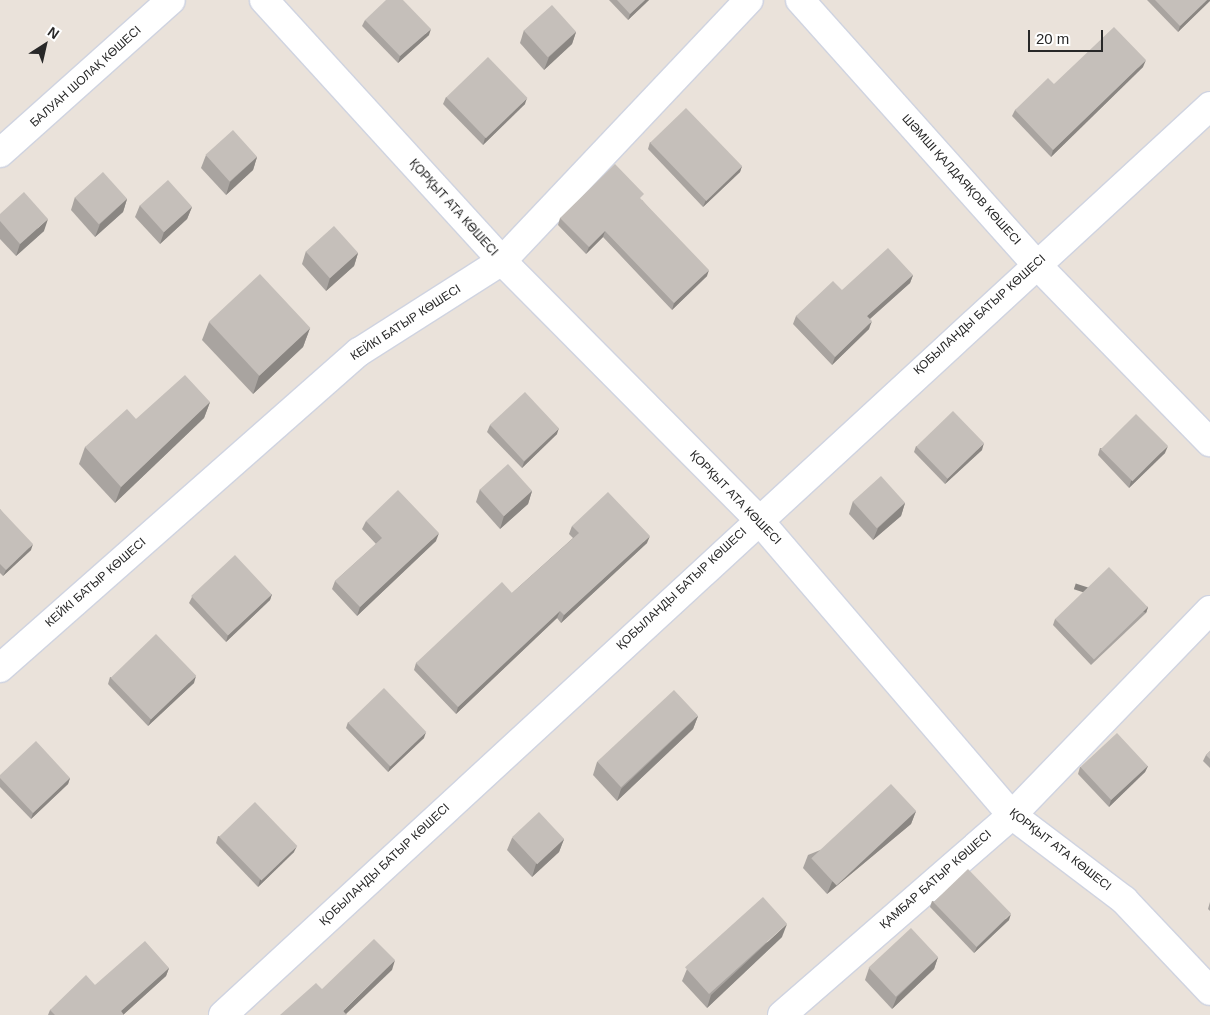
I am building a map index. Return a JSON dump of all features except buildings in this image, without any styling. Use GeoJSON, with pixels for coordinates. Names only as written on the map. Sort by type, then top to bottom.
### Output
{"type":"FeatureCollection","features":[{"type":"Feature","properties":{"kind":"street","name":"БАЛУАН ШОЛАҚ КӨШЕСІ"},"geometry":{"type":"LineString","coordinates":[[0,153],[171,0]]}},
{"type":"Feature","properties":{"kind":"street","name":"ҚОРҚЫТ АТА КӨШЕСІ"},"geometry":{"type":"LineString","coordinates":[[264,0],[502,262],[757,518],[1012,815],[1124,900],[1210,991]]}},
{"type":"Feature","properties":{"kind":"street","name":"КЕЙКІ БАТЫР КӨШЕСІ"},"geometry":{"type":"LineString","coordinates":[[0,668],[359,352],[502,262],[749,0]]}},
{"type":"Feature","properties":{"kind":"street","name":"ШӘМШІ ҚАЛДАЯҚОВ КӨШЕСІ"},"geometry":{"type":"LineString","coordinates":[[800,0],[1036,264],[1210,442]]}},
{"type":"Feature","properties":{"kind":"street","name":"ҚОБЫЛАНДЫ БАТЫР КӨШЕСІ"},"geometry":{"type":"LineString","coordinates":[[223,1015],[757,518],[1210,106]]}},
{"type":"Feature","properties":{"kind":"street","name":"ҚАМБАР БАТЫР КӨШЕСІ"},"geometry":{"type":"LineString","coordinates":[[782,1015],[1012,815],[1210,610]]}}]}
